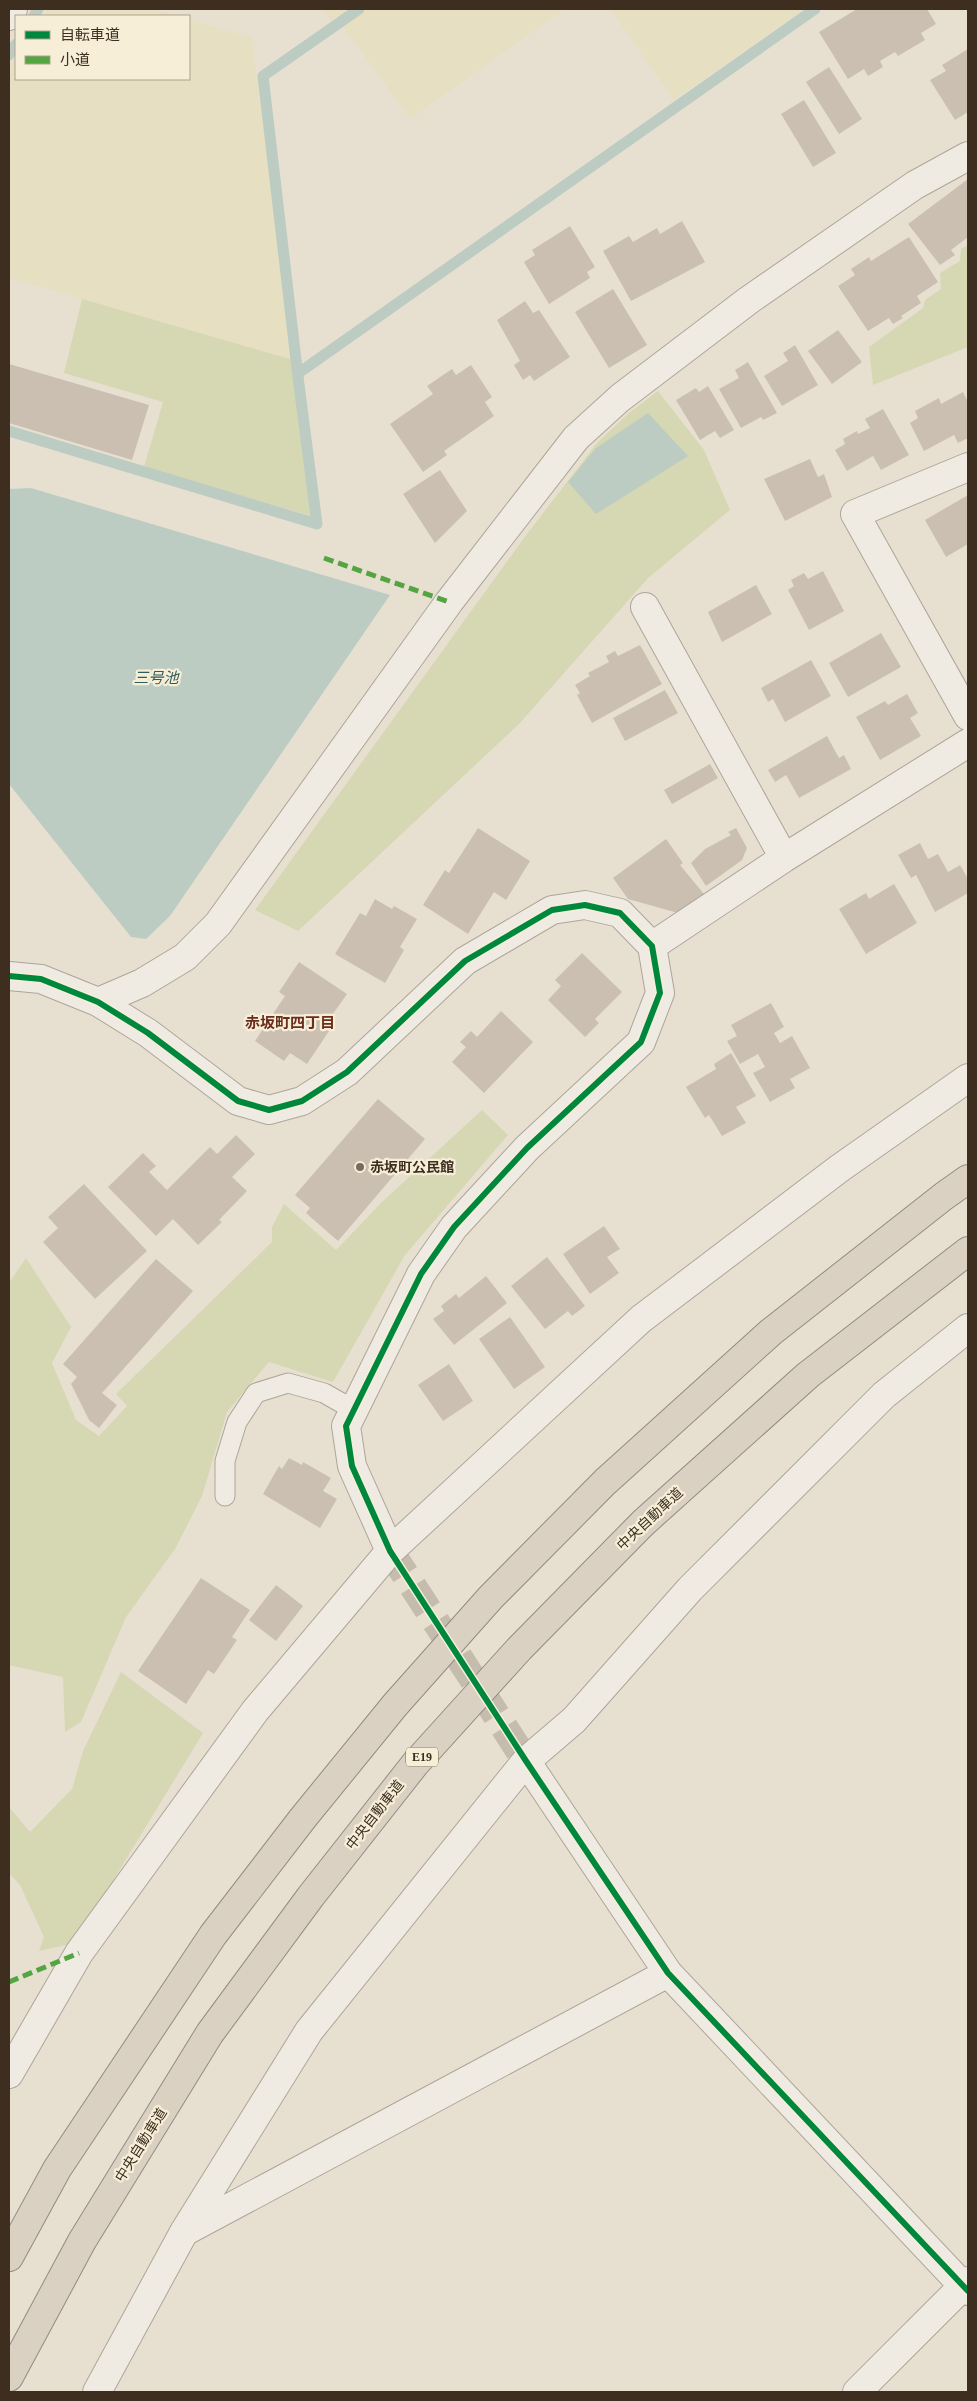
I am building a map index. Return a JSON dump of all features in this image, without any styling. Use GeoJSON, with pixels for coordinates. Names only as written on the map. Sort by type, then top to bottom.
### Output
{"type":"FeatureCollection","features":[{"type":"Feature","properties":{"kind":"highway"},"geometry":{"type":"LineString","coordinates":[[9,2257],[57,2169],[213,1935],[303,1818],[395,1705],[484,1604],[605,1482],[771,1332],[968,1179]]}},
{"type":"Feature","properties":{"kind":"highway","name":"中央自動車道"},"geometry":{"type":"LineString","coordinates":[[9,2377],[82,2241],[210,2033],[311,1896],[415,1764],[519,1649],[642,1524],[808,1375],[968,1251]]}},
{"type":"Feature","properties":{"kind":"street"},"geometry":{"type":"LineString","coordinates":[[9,16],[13,9]]}},
{"type":"Feature","properties":{"kind":"street"},"geometry":{"type":"LineString","coordinates":[[98,1002],[142,983],[185,957],[218,924],[449,602],[576,438],[620,398],[748,300],[915,185],[968,156]]}},
{"type":"Feature","properties":{"kind":"street"},"geometry":{"type":"LineString","coordinates":[[968,467],[855,514],[968,716]]}},
{"type":"Feature","properties":{"kind":"street"},"geometry":{"type":"LineString","coordinates":[[645,607],[784,858]]}},
{"type":"Feature","properties":{"kind":"street"},"geometry":{"type":"LineString","coordinates":[[652,946],[784,858],[968,742]]}},
{"type":"Feature","properties":{"kind":"street"},"geometry":{"type":"LineString","coordinates":[[9,976],[41,979],[98,1002],[148,1033],[238,1101],[269,1110],[302,1101],[347,1072],[465,961],[552,910],[585,905],[620,913],[652,946],[660,993],[641,1042],[527,1148],[454,1227],[421,1274],[346,1426],[352,1466],[390,1551]]}},
{"type":"Feature","properties":{"kind":"street"},"geometry":{"type":"LineString","coordinates":[[9,2074],[79,1953],[237,1735],[255,1711],[390,1551],[641,1319],[840,1168],[968,1078]]}},
{"type":"Feature","properties":{"kind":"street"},"geometry":{"type":"LineString","coordinates":[[97,2392],[184,2232],[309,2031],[526,1761],[574,1720],[690,1589],[884,1395],[968,1328]]}},
{"type":"Feature","properties":{"kind":"street"},"geometry":{"type":"LineString","coordinates":[[526,1761],[668,1973],[967,2286],[857,2392]]}},
{"type":"Feature","properties":{"kind":"street"},"geometry":{"type":"LineString","coordinates":[[184,2232],[668,1973]]}},
{"type":"Feature","properties":{"kind":"lane"},"geometry":{"type":"LineString","coordinates":[[224,1496],[226,1461],[237,1422],[256,1392],[288,1383],[324,1393],[354,1410]]}},
{"type":"Feature","properties":{"kind":"shaded area"},"geometry":{"type":"Polygon","coordinates":[[[48,9],[154,9],[176,15],[44,15],[48,9]]]}},
{"type":"Feature","properties":{"kind":"shaded area"},"geometry":{"type":"Polygon","coordinates":[[[322,9],[565,9],[410,119],[336,17],[331,21],[322,9]]]}},
{"type":"Feature","properties":{"kind":"shaded area"},"geometry":{"type":"Polygon","coordinates":[[[610,9],[804,9],[674,100],[610,9]]]}},
{"type":"Feature","properties":{"kind":"shaded area"},"geometry":{"type":"Polygon","coordinates":[[[190,19],[252,38],[293,360],[9,278],[9,68],[15,59],[15,80],[190,80],[190,19]]]}},
{"type":"Feature","properties":{"kind":"green space"},"geometry":{"type":"Polygon","coordinates":[[[968,245],[968,347],[873,385],[869,347],[923,308],[925,300],[941,289],[940,273],[960,261],[961,249],[968,245]]]}},
{"type":"Feature","properties":{"kind":"green space"},"geometry":{"type":"Polygon","coordinates":[[[82,299],[293,360],[311,516],[144,467],[163,402],[64,373],[82,299]]]}},
{"type":"Feature","properties":{"kind":"green space"},"geometry":{"type":"Polygon","coordinates":[[[658,391],[704,450],[730,510],[648,578],[519,724],[298,931],[255,910],[524,538],[597,443],[629,413],[658,391]]]}},
{"type":"Feature","properties":{"kind":"green space"},"geometry":{"type":"Polygon","coordinates":[[[482,1110],[508,1135],[405,1255],[333,1382],[269,1362],[227,1412],[202,1496],[175,1549],[126,1617],[81,1722],[65,1732],[63,1677],[9,1665],[9,1283],[26,1258],[71,1327],[52,1363],[76,1420],[99,1436],[127,1406],[116,1394],[272,1242],[272,1227],[284,1204],[336,1250],[382,1202],[482,1110]]]}},
{"type":"Feature","properties":{"kind":"green space"},"geometry":{"type":"Polygon","coordinates":[[[121,1672],[203,1733],[75,1943],[39,1951],[44,1937],[20,1885],[9,1873],[9,1807],[30,1832],[72,1789],[83,1751],[121,1672]]]}},
{"type":"Feature","properties":{"kind":"water"},"geometry":{"type":"Polygon","coordinates":[[[648,413],[688,456],[596,514],[568,482],[596,448],[648,413]]]}},
{"type":"Feature","properties":{"kind":"water","name":"三号池"},"geometry":{"type":"Polygon","coordinates":[[[31,488],[390,595],[170,916],[146,939],[131,937],[9,784],[9,489],[31,488]]]}},
{"type":"Feature","properties":{"kind":"building"},"geometry":{"type":"Polygon","coordinates":[[[857,9],[927,9],[936,24],[921,33],[925,40],[898,56],[895,52],[880,61],[883,67],[868,76],[864,69],[848,79],[819,32],[857,9]]]}},
{"type":"Feature","properties":{"kind":"building"},"geometry":{"type":"Polygon","coordinates":[[[968,49],[968,112],[955,120],[930,80],[946,71],[942,65],[968,49]]]}},
{"type":"Feature","properties":{"kind":"building"},"geometry":{"type":"Polygon","coordinates":[[[829,67],[862,119],[839,134],[806,82],[829,67]]]}},
{"type":"Feature","properties":{"kind":"building"},"geometry":{"type":"Polygon","coordinates":[[[804,100],[836,153],[813,167],[781,114],[804,100]]]}},
{"type":"Feature","properties":{"kind":"building"},"geometry":{"type":"Polygon","coordinates":[[[968,179],[968,237],[951,250],[955,255],[940,265],[908,224],[968,179]]]}},
{"type":"Feature","properties":{"kind":"building"},"geometry":{"type":"Polygon","coordinates":[[[682,221],[705,262],[631,301],[603,251],[629,236],[633,242],[657,228],[660,234],[682,221]]]}},
{"type":"Feature","properties":{"kind":"building"},"geometry":{"type":"Polygon","coordinates":[[[570,226],[595,267],[587,272],[590,278],[549,304],[524,262],[535,255],[532,250],[570,226]]]}},
{"type":"Feature","properties":{"kind":"building"},"geometry":{"type":"Polygon","coordinates":[[[909,237],[938,282],[917,296],[921,303],[901,316],[903,318],[893,324],[889,318],[868,331],[838,286],[855,275],[851,269],[869,257],[871,261],[909,237]]]}},
{"type":"Feature","properties":{"kind":"building"},"geometry":{"type":"Polygon","coordinates":[[[613,289],[647,345],[609,368],[575,312],[613,289]]]}},
{"type":"Feature","properties":{"kind":"building"},"geometry":{"type":"Polygon","coordinates":[[[525,301],[533,313],[539,310],[570,357],[534,381],[530,375],[523,380],[514,365],[520,361],[497,320],[525,301]]]}},
{"type":"Feature","properties":{"kind":"building"},"geometry":{"type":"Polygon","coordinates":[[[838,330],[862,362],[832,384],[808,351],[838,330]]]}},
{"type":"Feature","properties":{"kind":"building"},"geometry":{"type":"Polygon","coordinates":[[[795,345],[818,385],[782,406],[764,376],[788,361],[783,353],[795,345]]]}},
{"type":"Feature","properties":{"kind":"building"},"geometry":{"type":"Polygon","coordinates":[[[748,362],[777,413],[763,420],[761,417],[741,428],[719,389],[739,378],[735,370],[748,362]]]}},
{"type":"Feature","properties":{"kind":"building"},"geometry":{"type":"Polygon","coordinates":[[[9,364],[149,405],[132,460],[9,423],[9,364]]]}},
{"type":"Feature","properties":{"kind":"building"},"geometry":{"type":"Polygon","coordinates":[[[471,365],[492,397],[485,402],[494,416],[444,451],[447,455],[423,472],[390,424],[433,394],[427,386],[452,369],[456,375],[471,365]]]}},
{"type":"Feature","properties":{"kind":"building"},"geometry":{"type":"Polygon","coordinates":[[[708,386],[734,430],[720,438],[715,431],[700,440],[676,400],[696,388],[699,392],[708,386]]]}},
{"type":"Feature","properties":{"kind":"building"},"geometry":{"type":"Polygon","coordinates":[[[963,392],[968,402],[968,438],[958,443],[954,435],[924,451],[910,423],[918,418],[915,411],[939,398],[941,404],[963,392]]]}},
{"type":"Feature","properties":{"kind":"building"},"geometry":{"type":"Polygon","coordinates":[[[883,409],[909,455],[881,470],[873,456],[847,471],[835,450],[845,444],[843,439],[857,431],[858,434],[870,428],[865,419],[883,409]]]}},
{"type":"Feature","properties":{"kind":"building"},"geometry":{"type":"Polygon","coordinates":[[[810,459],[818,477],[824,474],[832,497],[785,521],[764,479],[810,459]]]}},
{"type":"Feature","properties":{"kind":"building"},"geometry":{"type":"Polygon","coordinates":[[[440,470],[467,511],[435,543],[403,494],[440,470]]]}},
{"type":"Feature","properties":{"kind":"building"},"geometry":{"type":"Polygon","coordinates":[[[968,495],[968,544],[946,557],[925,520],[968,495]]]}},
{"type":"Feature","properties":{"kind":"building"},"geometry":{"type":"Polygon","coordinates":[[[823,571],[844,611],[809,630],[788,590],[794,586],[791,580],[804,573],[808,579],[823,571]]]}},
{"type":"Feature","properties":{"kind":"building"},"geometry":{"type":"Polygon","coordinates":[[[756,585],[772,614],[722,642],[708,612],[756,585]]]}},
{"type":"Feature","properties":{"kind":"building"},"geometry":{"type":"Polygon","coordinates":[[[881,633],[901,667],[848,697],[829,663],[881,633]]]}},
{"type":"Feature","properties":{"kind":"building"},"geometry":{"type":"Polygon","coordinates":[[[640,645],[662,684],[592,723],[577,695],[580,693],[575,685],[590,676],[588,673],[609,662],[606,656],[615,651],[618,656],[640,645]]]}},
{"type":"Feature","properties":{"kind":"building"},"geometry":{"type":"Polygon","coordinates":[[[811,660],[831,696],[785,722],[773,699],[768,702],[761,688],[811,660]]]}},
{"type":"Feature","properties":{"kind":"building"},"geometry":{"type":"Polygon","coordinates":[[[665,690],[678,713],[625,741],[613,718],[665,690]]]}},
{"type":"Feature","properties":{"kind":"building"},"geometry":{"type":"Polygon","coordinates":[[[907,694],[918,713],[910,718],[921,736],[880,760],[856,717],[885,701],[888,705],[907,694]]]}},
{"type":"Feature","properties":{"kind":"building"},"geometry":{"type":"Polygon","coordinates":[[[827,736],[839,758],[844,755],[851,769],[799,798],[786,775],[775,782],[768,770],[827,736]]]}},
{"type":"Feature","properties":{"kind":"building"},"geometry":{"type":"Polygon","coordinates":[[[710,764],[718,778],[672,804],[664,790],[710,764]]]}},
{"type":"Feature","properties":{"kind":"building"},"geometry":{"type":"Polygon","coordinates":[[[478,828],[530,861],[506,900],[494,892],[468,934],[423,905],[445,870],[449,873],[478,828]]]}},
{"type":"Feature","properties":{"kind":"building"},"geometry":{"type":"Polygon","coordinates":[[[736,828],[747,848],[742,860],[706,886],[691,863],[705,849],[731,835],[728,832],[736,828]]]}},
{"type":"Feature","properties":{"kind":"building"},"geometry":{"type":"Polygon","coordinates":[[[666,839],[683,863],[680,865],[704,894],[678,913],[628,899],[613,878],[666,839]]]}},
{"type":"Feature","properties":{"kind":"building"},"geometry":{"type":"Polygon","coordinates":[[[920,843],[928,859],[938,854],[948,872],[960,865],[968,879],[968,893],[935,912],[916,875],[911,878],[898,855],[920,843]]]}},
{"type":"Feature","properties":{"kind":"building"},"geometry":{"type":"Polygon","coordinates":[[[894,884],[917,923],[866,954],[839,909],[866,893],[869,899],[894,884]]]}},
{"type":"Feature","properties":{"kind":"building"},"geometry":{"type":"Polygon","coordinates":[[[375,899],[392,909],[394,906],[417,919],[400,947],[404,950],[385,983],[335,954],[360,913],[366,916],[375,899]]]}},
{"type":"Feature","properties":{"kind":"building"},"geometry":{"type":"Polygon","coordinates":[[[582,953],[622,992],[595,1019],[599,1023],[585,1037],[548,1000],[561,986],[555,980],[582,953]]]}},
{"type":"Feature","properties":{"kind":"building"},"geometry":{"type":"Polygon","coordinates":[[[299,962],[347,994],[323,1028],[329,1031],[307,1064],[290,1053],[284,1061],[255,1041],[285,996],[279,992],[299,962]]]}},
{"type":"Feature","properties":{"kind":"building"},"geometry":{"type":"Polygon","coordinates":[[[771,1003],[784,1027],[774,1033],[780,1043],[792,1036],[810,1068],[790,1079],[795,1088],[770,1102],[753,1073],[765,1067],[758,1054],[740,1064],[727,1041],[737,1036],[731,1025],[771,1003]]]}},
{"type":"Feature","properties":{"kind":"building"},"geometry":{"type":"Polygon","coordinates":[[[501,1011],[533,1042],[484,1093],[452,1062],[466,1047],[460,1042],[471,1031],[477,1037],[501,1011]]]}},
{"type":"Feature","properties":{"kind":"building"},"geometry":{"type":"Polygon","coordinates":[[[731,1053],[756,1096],[736,1107],[746,1123],[722,1136],[709,1115],[705,1118],[686,1087],[716,1069],[714,1064],[731,1053]]]}},
{"type":"Feature","properties":{"kind":"building","name":"赤坂町公民館"},"geometry":{"type":"Polygon","coordinates":[[[378,1099],[425,1139],[338,1241],[306,1213],[310,1208],[295,1195],[378,1099]]]}},
{"type":"Feature","properties":{"kind":"building"},"geometry":{"type":"Polygon","coordinates":[[[236,1135],[255,1154],[232,1177],[247,1191],[219,1220],[222,1222],[198,1245],[173,1219],[156,1236],[108,1187],[143,1153],[156,1166],[149,1172],[167,1190],[210,1147],[217,1154],[236,1135]]]}},
{"type":"Feature","properties":{"kind":"building"},"geometry":{"type":"Polygon","coordinates":[[[84,1184],[147,1251],[95,1299],[43,1242],[58,1228],[48,1217],[84,1184]]]}},
{"type":"Feature","properties":{"kind":"building"},"geometry":{"type":"Polygon","coordinates":[[[604,1226],[620,1249],[607,1257],[619,1273],[590,1294],[563,1254],[604,1226]]]}},
{"type":"Feature","properties":{"kind":"building"},"geometry":{"type":"Polygon","coordinates":[[[547,1257],[585,1306],[572,1316],[568,1311],[545,1329],[511,1286],[547,1257]]]}},
{"type":"Feature","properties":{"kind":"building"},"geometry":{"type":"Polygon","coordinates":[[[156,1259],[193,1291],[102,1393],[117,1405],[99,1428],[89,1420],[71,1384],[77,1377],[63,1364],[156,1259]]]}},
{"type":"Feature","properties":{"kind":"building"},"geometry":{"type":"Polygon","coordinates":[[[486,1276],[507,1303],[454,1345],[433,1319],[444,1311],[441,1306],[456,1294],[459,1298],[486,1276]]]}},
{"type":"Feature","properties":{"kind":"building"},"geometry":{"type":"Polygon","coordinates":[[[510,1317],[545,1367],[514,1389],[479,1339],[510,1317]]]}},
{"type":"Feature","properties":{"kind":"building"},"geometry":{"type":"Polygon","coordinates":[[[449,1364],[473,1401],[443,1421],[418,1385],[449,1364]]]}},
{"type":"Feature","properties":{"kind":"building"},"geometry":{"type":"Polygon","coordinates":[[[289,1458],[302,1465],[303,1462],[331,1478],[323,1491],[337,1499],[320,1528],[263,1494],[279,1466],[282,1469],[289,1458]]]}},
{"type":"Feature","properties":{"kind":"building"},"geometry":{"type":"Polygon","coordinates":[[[201,1578],[250,1610],[232,1637],[237,1640],[214,1674],[208,1670],[186,1704],[138,1671],[201,1578]]]}},
{"type":"Feature","properties":{"kind":"building"},"geometry":{"type":"Polygon","coordinates":[[[276,1585],[303,1606],[276,1641],[249,1620],[276,1585]]]}},
{"type":"Feature","properties":{"kind":"waterway"},"geometry":{"type":"LineString","coordinates":[[35,15],[38,9]]}},
{"type":"Feature","properties":{"kind":"waterway"},"geometry":{"type":"LineString","coordinates":[[298,377],[263,76],[359,9]]}},
{"type":"Feature","properties":{"kind":"waterway"},"geometry":{"type":"LineString","coordinates":[[9,431],[317,524],[298,377],[300,372],[815,9]]}},
{"type":"Feature","properties":{"kind":"waterway"},"geometry":{"type":"LineString","coordinates":[[9,55],[15,46]]}},
{"type":"Feature","properties":{"kind":"tunnel"},"geometry":{"type":"LineString","coordinates":[[390,1551],[526,1761]]}},
{"type":"Feature","properties":{"kind":"marked path"},"geometry":{"type":"LineString","coordinates":[[324,558],[449,602]]}},
{"type":"Feature","properties":{"kind":"marked path"},"geometry":{"type":"LineString","coordinates":[[9,1982],[79,1953]]}},
{"type":"Feature","properties":{"kind":"cycle path"},"geometry":{"type":"LineString","coordinates":[[9,976],[41,979],[98,1002],[148,1033],[238,1101],[269,1110],[302,1101],[347,1072],[465,961],[552,910],[585,905],[620,913],[652,946],[660,993],[641,1042],[527,1148],[454,1227],[421,1274],[346,1426],[352,1466],[390,1551],[526,1761],[668,1973],[968,2291]]}},
{"type":"Feature","properties":{"kind":"place","name":"赤坂町公民館"},"geometry":{"type":"Point","coordinates":[360,1167]}},
{"type":"Feature","properties":{"kind":"district","name":"赤坂町四丁目"},"geometry":{"type":"Point","coordinates":[290,1023]}}]}
